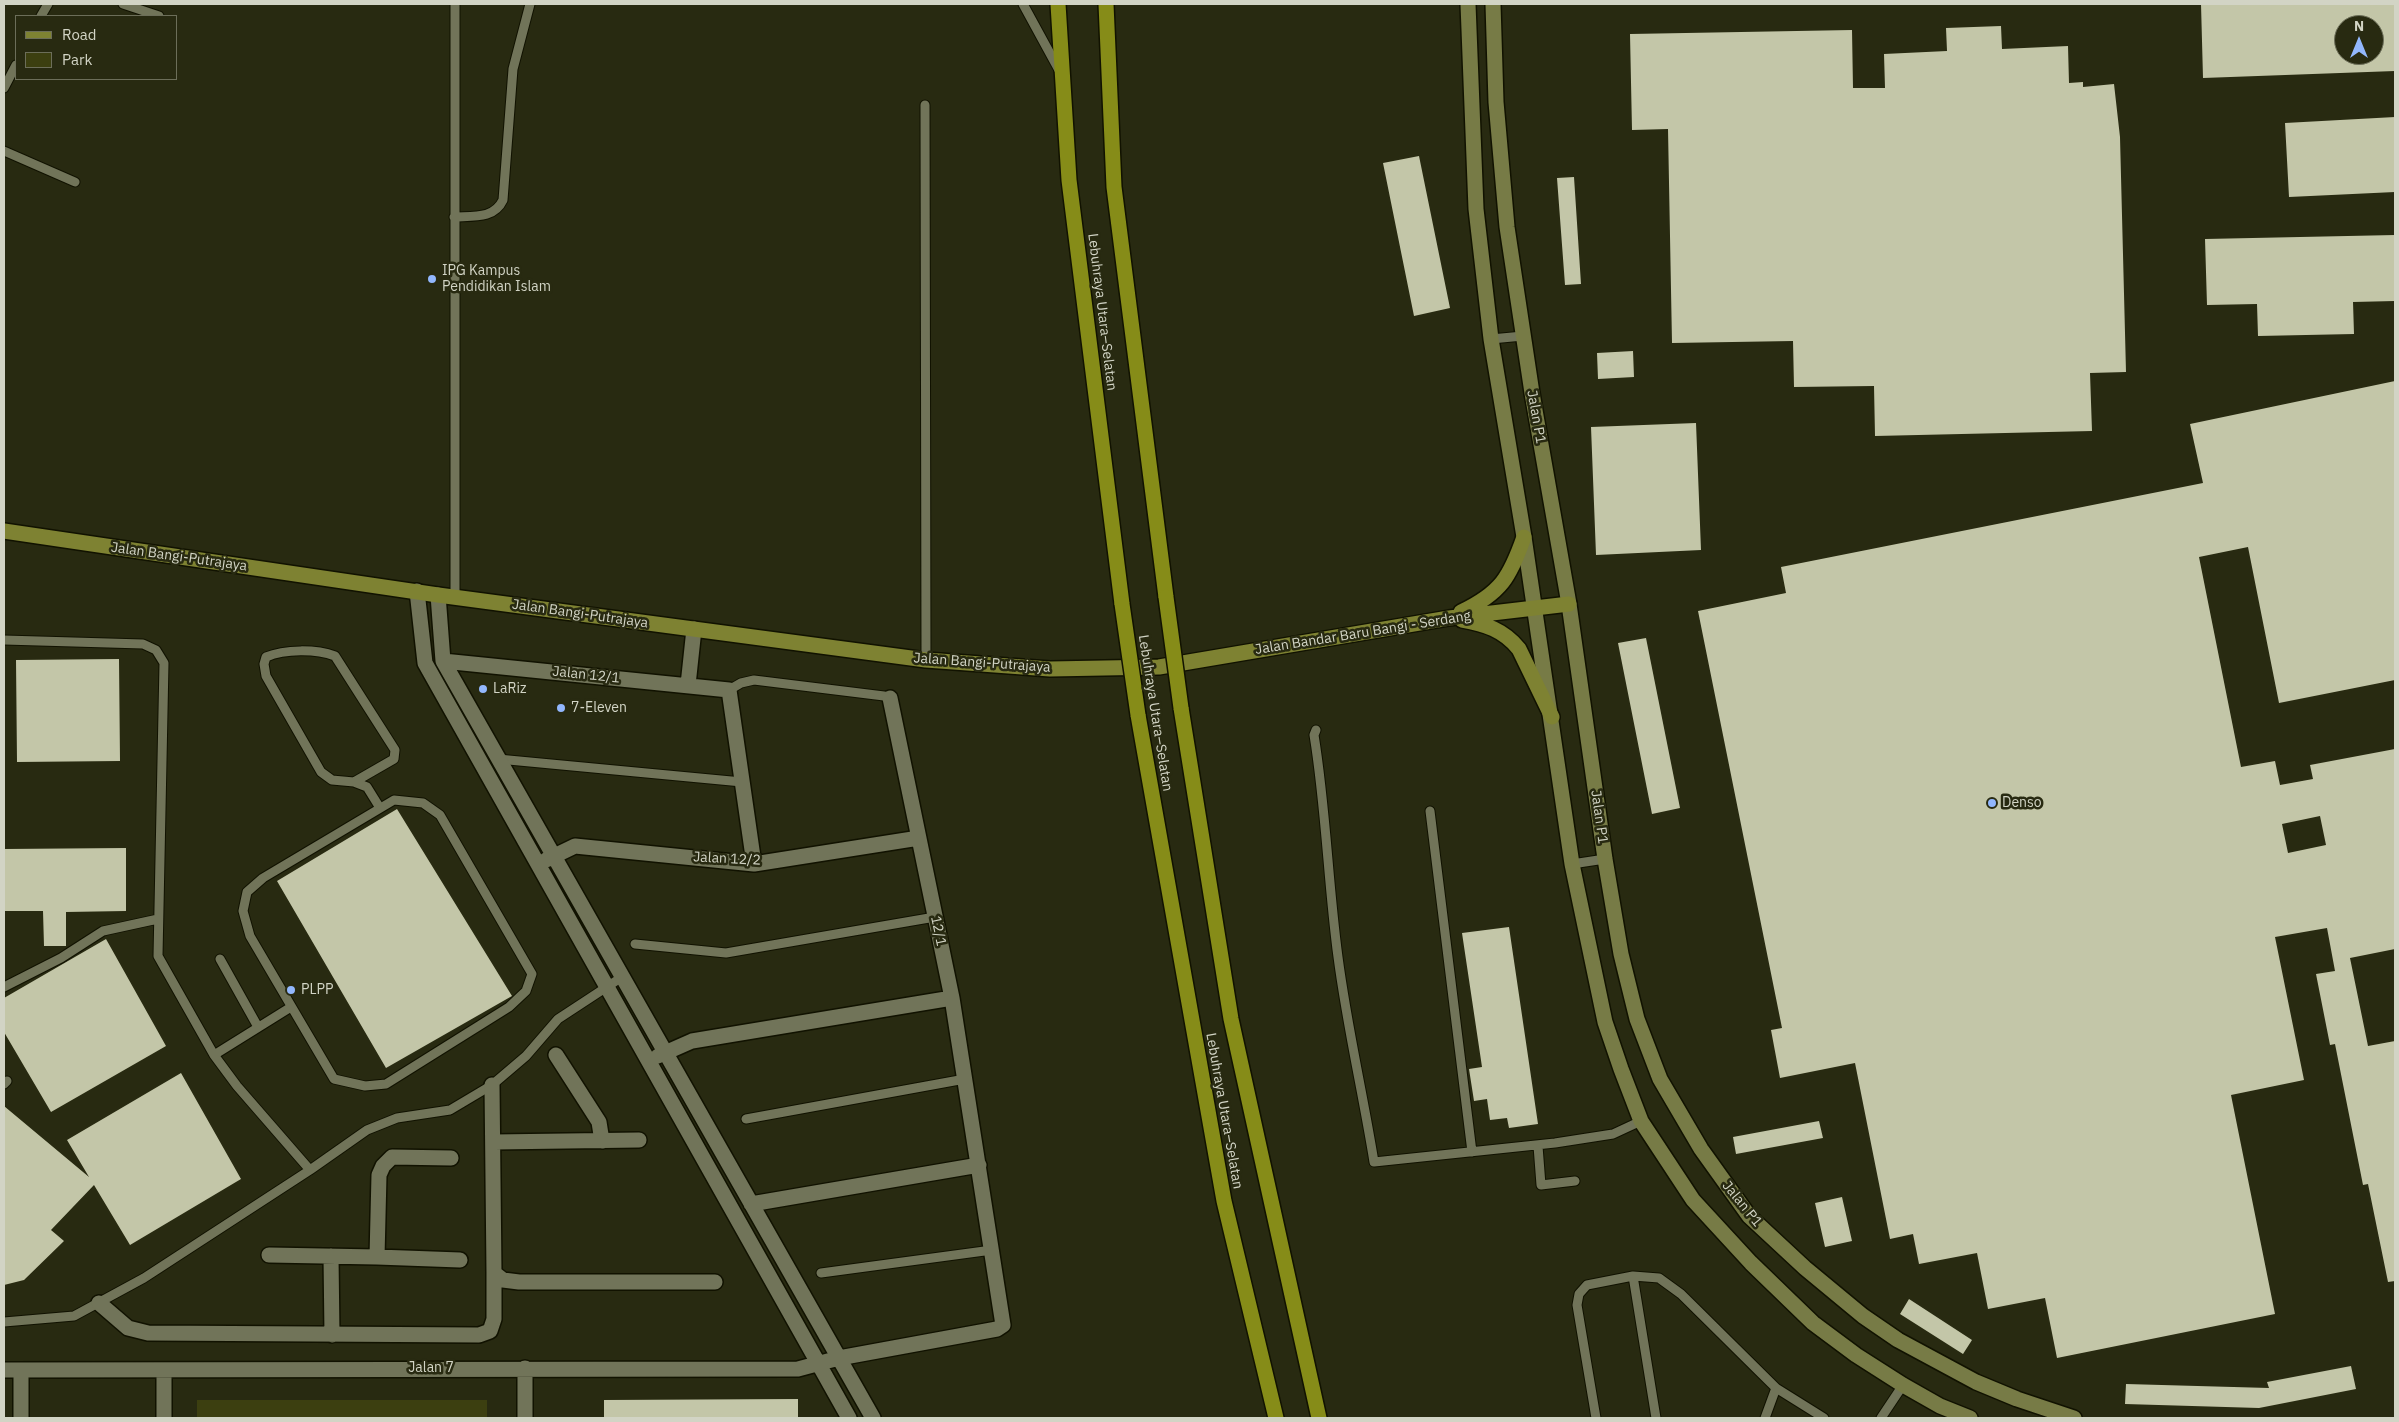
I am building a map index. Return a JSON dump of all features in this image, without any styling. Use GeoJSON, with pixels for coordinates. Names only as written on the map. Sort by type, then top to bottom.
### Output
{"type":"FeatureCollection","features":[{"type":"Feature","properties":{"kind":"highway","name":"Lebuhraya Utara–Selatan"},"geometry":{"type":"LineString","coordinates":[[1058,4],[1068,180],[1138,715],[1224,1201],[1276,1418]]}},
{"type":"Feature","properties":{"kind":"highway","name":"Lebuhraya Utara–Selatan"},"geometry":{"type":"LineString","coordinates":[[1106,4],[1114,187],[1181,708],[1231,1019],[1319,1418]]}},
{"type":"Feature","properties":{"kind":"main road"},"geometry":{"type":"LineString","coordinates":[[1468,4],[1476,209],[1491,339],[1552,717],[1572,864],[1605,1022],[1641,1121],[1693,1200],[1751,1263],[1813,1323],[1903,1385],[1940,1406],[1970,1418]]}},
{"type":"Feature","properties":{"kind":"main road","name":"Jalan P1"},"geometry":{"type":"LineString","coordinates":[[1493,4],[1496,102],[1506,218],[1523,336],[1569,604],[1605,859],[1621,954],[1635,1009],[1660,1079],[1701,1149],[1749,1216],[1805,1268],[1863,1316],[1898,1340],[1976,1382],[2017,1399],[2074,1418]]}},
{"type":"Feature","properties":{"kind":"main road","name":"Jalan Bangi-Putrajaya"},"geometry":{"type":"LineString","coordinates":[[4,532],[438,595],[926,660],[1050,669],[1158,668]]}},
{"type":"Feature","properties":{"kind":"main road"},"geometry":{"type":"LineString","coordinates":[[1448,618],[1482,602],[1505,581],[1524,537]]}},
{"type":"Feature","properties":{"kind":"main road","name":"Jalan Bandar Baru Bangi - Serdang"},"geometry":{"type":"LineString","coordinates":[[1158,668],[1448,618],[1569,604]]}},
{"type":"Feature","properties":{"kind":"main road"},"geometry":{"type":"LineString","coordinates":[[1448,618],[1496,629],[1512,641],[1519,648],[1552,717]]}},
{"type":"Feature","properties":{"kind":"street"},"geometry":{"type":"LineString","coordinates":[[417,592],[419,630],[424,663],[849,1418]]}},
{"type":"Feature","properties":{"kind":"street"},"geometry":{"type":"LineString","coordinates":[[438,595],[443,662],[873,1418]]}},
{"type":"Feature","properties":{"kind":"street"},"geometry":{"type":"LineString","coordinates":[[688,685],[694,629]]}},
{"type":"Feature","properties":{"kind":"street","name":"Jalan 12/1"},"geometry":{"type":"LineString","coordinates":[[443,662],[729,690]]}},
{"type":"Feature","properties":{"kind":"street"},"geometry":{"type":"LineString","coordinates":[[729,690],[754,864]]}},
{"type":"Feature","properties":{"kind":"street","name":"12/1"},"geometry":{"type":"LineString","coordinates":[[890,698],[952,998],[992,1250]]}},
{"type":"Feature","properties":{"kind":"street","name":"Jalan 12/2"},"geometry":{"type":"LineString","coordinates":[[538,865],[575,846],[754,864],[919,838]]}},
{"type":"Feature","properties":{"kind":"street"},"geometry":{"type":"LineString","coordinates":[[648,1061],[692,1041],[952,998]]}},
{"type":"Feature","properties":{"kind":"street"},"geometry":{"type":"LineString","coordinates":[[556,1055],[600,1122],[602,1141]]}},
{"type":"Feature","properties":{"kind":"street"},"geometry":{"type":"LineString","coordinates":[[99,1303],[128,1328],[148,1333],[479,1335],[490,1331],[494,1319],[494,1142],[492,1085]]}},
{"type":"Feature","properties":{"kind":"street"},"geometry":{"type":"LineString","coordinates":[[494,1142],[639,1140]]}},
{"type":"Feature","properties":{"kind":"street"},"geometry":{"type":"LineString","coordinates":[[377,1257],[379,1175],[383,1166],[392,1157],[452,1158]]}},
{"type":"Feature","properties":{"kind":"street"},"geometry":{"type":"LineString","coordinates":[[751,1204],[978,1165]]}},
{"type":"Feature","properties":{"kind":"street","name":"Jalan 7"},"geometry":{"type":"LineString","coordinates":[[4,1370],[798,1369],[839,1358],[997,1329],[1003,1325],[992,1250]]}},
{"type":"Feature","properties":{"kind":"street"},"geometry":{"type":"LineString","coordinates":[[269,1255],[460,1260]]}},
{"type":"Feature","properties":{"kind":"street"},"geometry":{"type":"LineString","coordinates":[[331,1256],[332,1335]]}},
{"type":"Feature","properties":{"kind":"street"},"geometry":{"type":"LineString","coordinates":[[494,1273],[504,1280],[519,1282],[714,1282]]}},
{"type":"Feature","properties":{"kind":"street"},"geometry":{"type":"LineString","coordinates":[[525,1368],[525,1418]]}},
{"type":"Feature","properties":{"kind":"street"},"geometry":{"type":"LineString","coordinates":[[21,1370],[21,1418]]}},
{"type":"Feature","properties":{"kind":"street"},"geometry":{"type":"LineString","coordinates":[[164,1370],[164,1418]]}},
{"type":"Feature","properties":{"kind":"lane"},"geometry":{"type":"LineString","coordinates":[[42,15],[48,4]]}},
{"type":"Feature","properties":{"kind":"lane"},"geometry":{"type":"LineString","coordinates":[[123,4],[156,15]]}},
{"type":"Feature","properties":{"kind":"lane"},"geometry":{"type":"LineString","coordinates":[[455,4],[455,597]]}},
{"type":"Feature","properties":{"kind":"lane"},"geometry":{"type":"LineString","coordinates":[[454,217],[489,214],[499,209],[504,200],[513,69],[530,4]]}},
{"type":"Feature","properties":{"kind":"lane"},"geometry":{"type":"LineString","coordinates":[[1022,4],[1062,76]]}},
{"type":"Feature","properties":{"kind":"lane"},"geometry":{"type":"LineString","coordinates":[[4,88],[15,67]]}},
{"type":"Feature","properties":{"kind":"lane"},"geometry":{"type":"LineString","coordinates":[[925,105],[926,660]]}},
{"type":"Feature","properties":{"kind":"lane"},"geometry":{"type":"LineString","coordinates":[[4,151],[75,182]]}},
{"type":"Feature","properties":{"kind":"lane"},"geometry":{"type":"LineString","coordinates":[[1491,339],[1523,336]]}},
{"type":"Feature","properties":{"kind":"lane"},"geometry":{"type":"LineString","coordinates":[[4,640],[143,644],[156,650],[164,663],[158,956],[214,1055],[237,1086],[310,1170]]}},
{"type":"Feature","properties":{"kind":"lane"},"geometry":{"type":"LineString","coordinates":[[354,782],[394,759],[395,750],[335,656],[327,653],[278,652],[266,657],[264,664],[266,676],[321,772],[332,780],[354,782],[368,787],[380,808]]}},
{"type":"Feature","properties":{"kind":"lane"},"geometry":{"type":"LineString","coordinates":[[729,690],[741,683],[754,680],[890,698]]}},
{"type":"Feature","properties":{"kind":"lane"},"geometry":{"type":"LineString","coordinates":[[1316,730],[1314,735],[1338,957],[1374,1162],[1538,1146],[1613,1134],[1641,1121]]}},
{"type":"Feature","properties":{"kind":"lane"},"geometry":{"type":"LineString","coordinates":[[498,759],[742,782]]}},
{"type":"Feature","properties":{"kind":"lane"},"geometry":{"type":"LineString","coordinates":[[394,800],[423,803],[440,815],[524,956],[532,974],[526,992],[509,1007],[386,1084],[365,1086],[334,1080],[250,936],[243,911],[247,892],[263,878],[380,808],[394,800]]}},
{"type":"Feature","properties":{"kind":"lane"},"geometry":{"type":"LineString","coordinates":[[1430,810],[1472,1152]]}},
{"type":"Feature","properties":{"kind":"lane"},"geometry":{"type":"LineString","coordinates":[[1572,864],[1605,859]]}},
{"type":"Feature","properties":{"kind":"lane"},"geometry":{"type":"LineString","coordinates":[[635,944],[726,953],[935,917]]}},
{"type":"Feature","properties":{"kind":"lane"},"geometry":{"type":"LineString","coordinates":[[4,987],[61,958],[104,931],[158,919]]}},
{"type":"Feature","properties":{"kind":"lane"},"geometry":{"type":"LineString","coordinates":[[220,959],[258,1027]]}},
{"type":"Feature","properties":{"kind":"lane"},"geometry":{"type":"LineString","coordinates":[[4,1322],[74,1316],[144,1278],[310,1170],[367,1130],[397,1118],[450,1110],[492,1085],[526,1056],[558,1019],[622,977]]}},
{"type":"Feature","properties":{"kind":"lane"},"geometry":{"type":"LineString","coordinates":[[214,1055],[291,1007]]}},
{"type":"Feature","properties":{"kind":"lane"},"geometry":{"type":"LineString","coordinates":[[746,1119],[965,1079]]}},
{"type":"Feature","properties":{"kind":"lane"},"geometry":{"type":"LineString","coordinates":[[1538,1146],[1541,1185],[1575,1181]]}},
{"type":"Feature","properties":{"kind":"lane"},"geometry":{"type":"LineString","coordinates":[[821,1273],[992,1250]]}},
{"type":"Feature","properties":{"kind":"lane"},"geometry":{"type":"LineString","coordinates":[[1633,1276],[1656,1418]]}},
{"type":"Feature","properties":{"kind":"lane"},"geometry":{"type":"LineString","coordinates":[[1596,1418],[1577,1306],[1579,1294],[1587,1285],[1633,1276],[1659,1278],[1681,1294],[1776,1388],[1824,1418]]}},
{"type":"Feature","properties":{"kind":"lane"},"geometry":{"type":"LineString","coordinates":[[1881,1418],[1903,1385]]}},
{"type":"Feature","properties":{"kind":"lane"},"geometry":{"type":"LineString","coordinates":[[1765,1418],[1776,1388]]}},
{"type":"Feature","properties":{"kind":"green space"},"geometry":{"type":"Polygon","coordinates":[[[197,1400],[487,1400],[487,1418],[197,1418],[197,1400]]]}},
{"type":"Feature","properties":{"kind":"building"},"geometry":{"type":"Polygon","coordinates":[[[2201,4],[2395,4],[2395,71],[2203,78],[2201,4]]]}},
{"type":"Feature","properties":{"kind":"building"},"geometry":{"type":"Polygon","coordinates":[[[2001,26],[2002,49],[2068,46],[2069,83],[2083,82],[2083,87],[2114,84],[2120,137],[2126,372],[2090,373],[2092,431],[1875,436],[1874,386],[1794,387],[1793,341],[1672,343],[1668,129],[1632,130],[1630,34],[1852,30],[1853,88],[1885,88],[1884,54],[1947,51],[1946,28],[2001,26]]]}},
{"type":"Feature","properties":{"kind":"building"},"geometry":{"type":"Polygon","coordinates":[[[2395,117],[2395,192],[2289,197],[2285,123],[2395,117]]]}},
{"type":"Feature","properties":{"kind":"building"},"geometry":{"type":"Polygon","coordinates":[[[1419,156],[1450,308],[1414,316],[1383,163],[1419,156]]]}},
{"type":"Feature","properties":{"kind":"building"},"geometry":{"type":"Polygon","coordinates":[[[1574,177],[1581,284],[1565,285],[1557,178],[1574,177]]]}},
{"type":"Feature","properties":{"kind":"building"},"geometry":{"type":"Polygon","coordinates":[[[2395,235],[2395,301],[2353,302],[2354,334],[2258,336],[2257,304],[2207,305],[2205,239],[2395,235]]]}},
{"type":"Feature","properties":{"kind":"building"},"geometry":{"type":"Polygon","coordinates":[[[1633,351],[1634,377],[1598,379],[1597,353],[1633,351]]]}},
{"type":"Feature","properties":{"kind":"building","name":"Denso"},"geometry":{"type":"Polygon","coordinates":[[[2395,381],[2395,680],[2279,703],[2248,547],[2199,557],[2241,767],[2275,761],[2280,785],[2313,779],[2310,765],[2395,749],[2395,949],[2350,958],[2368,1046],[2395,1041],[2395,1281],[2388,1282],[2368,1184],[2363,1185],[2335,1044],[2330,1045],[2316,974],[2335,971],[2327,928],[2275,937],[2304,1080],[2231,1095],[2275,1314],[2057,1358],[2045,1298],[1988,1309],[1977,1253],[1919,1264],[1913,1234],[1890,1239],[1855,1063],[1780,1078],[1771,1030],[1782,1028],[1698,611],[1786,593],[1781,567],[2203,483],[2190,424],[2395,381]],[[2320,816],[2282,824],[2288,853],[2326,845],[2320,816]]]}},
{"type":"Feature","properties":{"kind":"building"},"geometry":{"type":"Polygon","coordinates":[[[1696,423],[1701,550],[1596,555],[1591,427],[1696,423]]]}},
{"type":"Feature","properties":{"kind":"building"},"geometry":{"type":"Polygon","coordinates":[[[1646,638],[1680,808],[1652,814],[1618,643],[1646,638]]]}},
{"type":"Feature","properties":{"kind":"building"},"geometry":{"type":"Polygon","coordinates":[[[119,659],[120,761],[17,762],[16,660],[119,659]]]}},
{"type":"Feature","properties":{"kind":"building"},"geometry":{"type":"Polygon","coordinates":[[[397,809],[512,996],[386,1068],[277,881],[397,809]]]}},
{"type":"Feature","properties":{"kind":"building"},"geometry":{"type":"Polygon","coordinates":[[[126,848],[126,911],[66,912],[66,946],[44,946],[43,911],[4,911],[4,849],[126,848]]]}},
{"type":"Feature","properties":{"kind":"building"},"geometry":{"type":"Polygon","coordinates":[[[1509,927],[1538,1124],[1509,1128],[1507,1118],[1490,1120],[1487,1099],[1474,1101],[1469,1069],[1482,1067],[1462,933],[1509,927]]]}},
{"type":"Feature","properties":{"kind":"building"},"geometry":{"type":"Polygon","coordinates":[[[106,939],[166,1046],[51,1112],[4,1032],[4,998],[106,939]]]}},
{"type":"Feature","properties":{"kind":"building"},"geometry":{"type":"Polygon","coordinates":[[[181,1073],[241,1179],[130,1245],[94,1185],[51,1230],[64,1241],[24,1280],[4,1285],[4,1106],[89,1177],[67,1140],[181,1073]]]}},
{"type":"Feature","properties":{"kind":"building"},"geometry":{"type":"Polygon","coordinates":[[[1819,1121],[1823,1138],[1736,1154],[1733,1137],[1819,1121]]]}},
{"type":"Feature","properties":{"kind":"building"},"geometry":{"type":"Polygon","coordinates":[[[1842,1197],[1852,1241],[1825,1247],[1815,1203],[1842,1197]]]}},
{"type":"Feature","properties":{"kind":"building"},"geometry":{"type":"Polygon","coordinates":[[[1909,1299],[1972,1340],[1963,1354],[1900,1314],[1909,1299]]]}},
{"type":"Feature","properties":{"kind":"building"},"geometry":{"type":"Polygon","coordinates":[[[2351,1366],[2356,1389],[2259,1408],[2125,1404],[2126,1384],[2269,1388],[2267,1382],[2351,1366]]]}},
{"type":"Feature","properties":{"kind":"building"},"geometry":{"type":"Polygon","coordinates":[[[798,1399],[798,1418],[604,1418],[604,1400],[798,1399]]]}},
{"type":"Feature","properties":{"kind":"place","name":"IPG Kampus Pendidikan Islam"},"geometry":{"type":"Point","coordinates":[432,279]}},
{"type":"Feature","properties":{"kind":"place","name":"LaRiz"},"geometry":{"type":"Point","coordinates":[483,689]}},
{"type":"Feature","properties":{"kind":"place","name":"7-Eleven"},"geometry":{"type":"Point","coordinates":[561,708]}},
{"type":"Feature","properties":{"kind":"place","name":"Denso"},"geometry":{"type":"Point","coordinates":[1992,803]}},
{"type":"Feature","properties":{"kind":"place","name":"PLPP"},"geometry":{"type":"Point","coordinates":[291,990]}}]}
